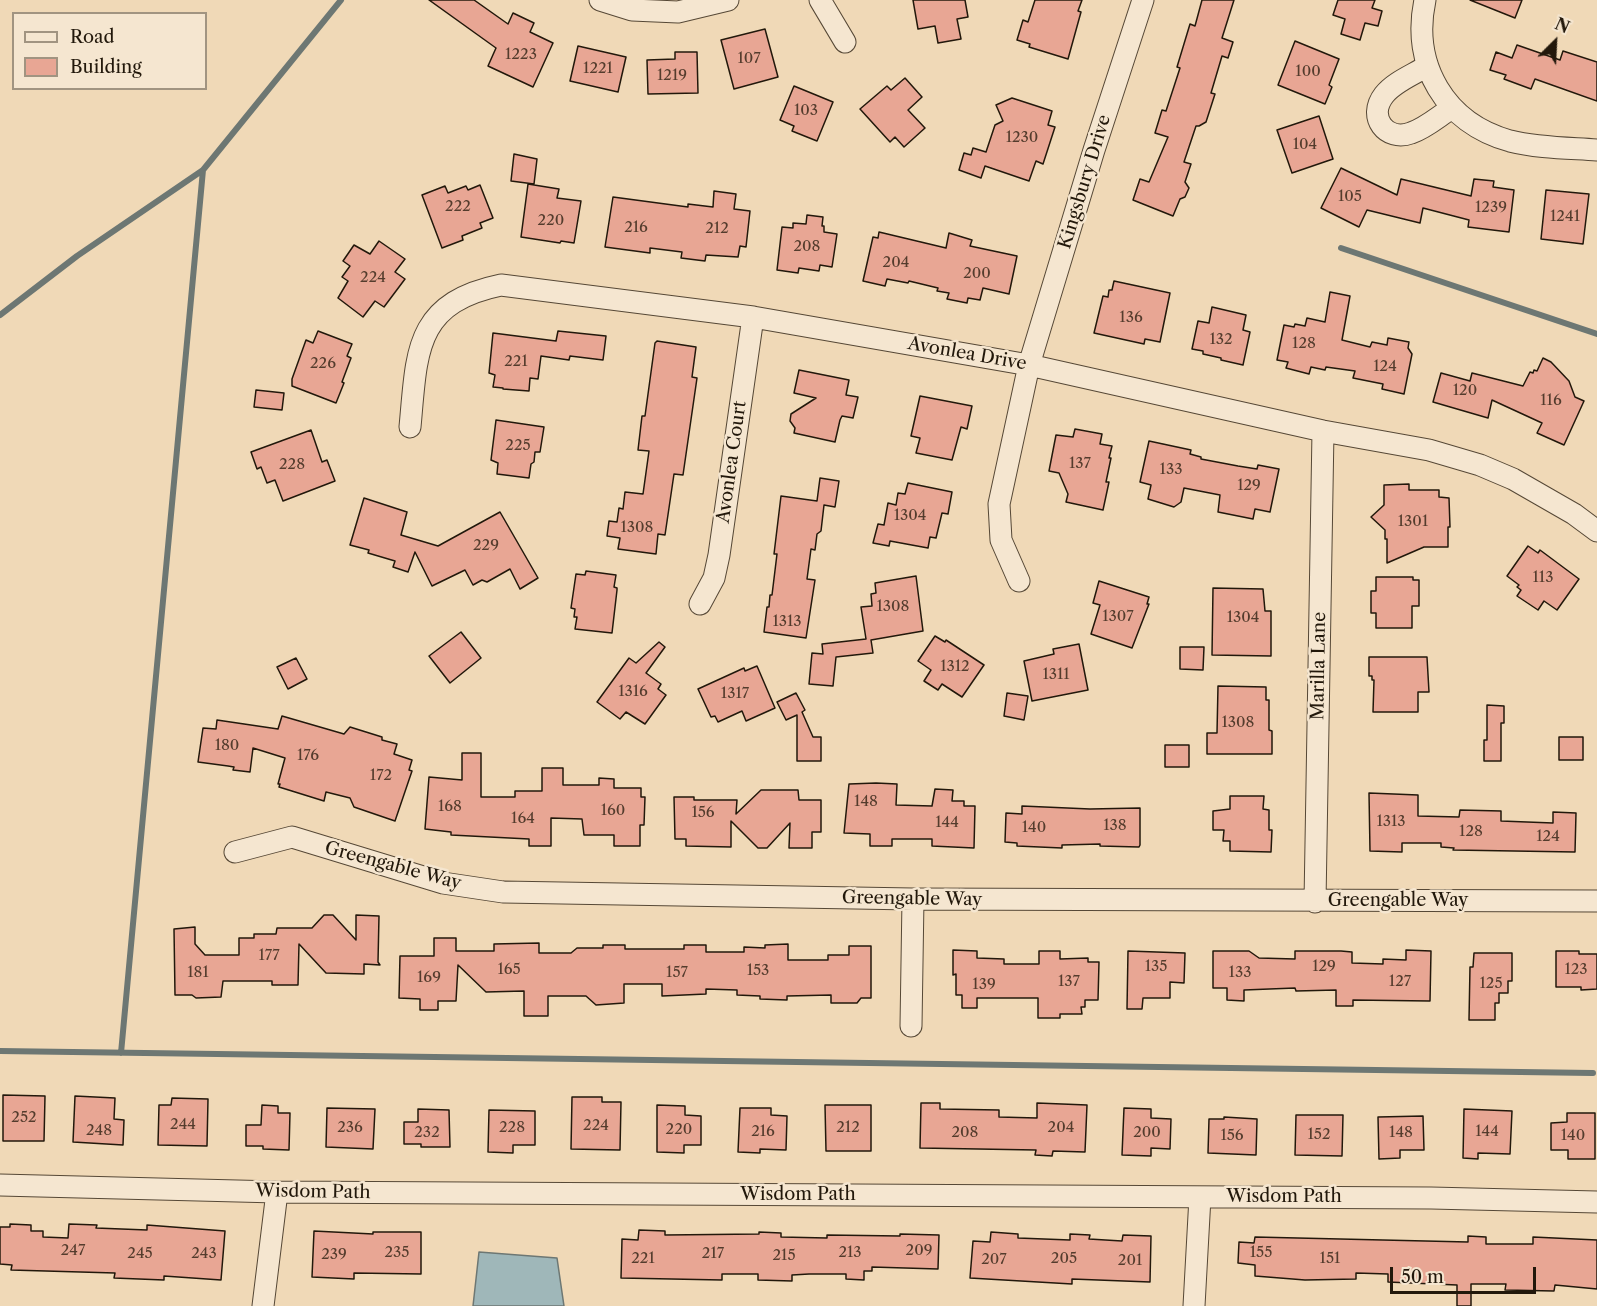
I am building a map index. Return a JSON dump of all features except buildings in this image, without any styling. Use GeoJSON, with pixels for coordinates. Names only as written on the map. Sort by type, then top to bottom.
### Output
{"type":"FeatureCollection","features":[{"type":"Feature","properties":{"kind":"street"},"geometry":{"type":"LineString","coordinates":[[600,0],[633,10],[678,12],[728,0]]}},
{"type":"Feature","properties":{"kind":"street"},"geometry":{"type":"LineString","coordinates":[[820,0],[845,42]]}},
{"type":"Feature","properties":{"kind":"street","name":"Kingsbury Drive"},"geometry":{"type":"LineString","coordinates":[[1019,581],[1001,540],[999,504],[1029,365],[1094,150],[1143,0]]}},
{"type":"Feature","properties":{"kind":"street"},"geometry":{"type":"LineString","coordinates":[[1425,0],[1421,37],[1427,66],[1441,94],[1452,108],[1469,122],[1511,141],[1597,150]]}},
{"type":"Feature","properties":{"kind":"street"},"geometry":{"type":"LineString","coordinates":[[1427,66],[1386,93],[1377,110],[1378,121],[1389,132],[1409,134],[1452,108]]}},
{"type":"Feature","properties":{"kind":"street","name":"Avonlea Drive"},"geometry":{"type":"LineString","coordinates":[[410,427],[416,366],[422,341],[435,319],[453,302],[476,291],[501,285],[753,317],[1029,365],[1323,430],[1429,450],[1480,465],[1536,491],[1574,513],[1597,531]]}},
{"type":"Feature","properties":{"kind":"street","name":"Avonlea Court"},"geometry":{"type":"LineString","coordinates":[[700,604],[714,578],[719,555],[753,317]]}},
{"type":"Feature","properties":{"kind":"street","name":"Marilla Lane"},"geometry":{"type":"LineString","coordinates":[[1315,902],[1323,430]]}},
{"type":"Feature","properties":{"kind":"street","name":"Greengable Way"},"geometry":{"type":"LineString","coordinates":[[235,852],[292,837],[443,883],[503,892],[913,899],[1315,902],[1597,901]]}},
{"type":"Feature","properties":{"kind":"street"},"geometry":{"type":"LineString","coordinates":[[911,1026],[913,899]]}},
{"type":"Feature","properties":{"kind":"street","name":"Wisdom Path"},"geometry":{"type":"LineString","coordinates":[[0,1185],[277,1192],[1431,1197],[1597,1202]]}},
{"type":"Feature","properties":{"kind":"street"},"geometry":{"type":"LineString","coordinates":[[263,1306],[277,1192]]}},
{"type":"Feature","properties":{"kind":"street"},"geometry":{"type":"LineString","coordinates":[[1194,1306],[1200,1197]]}},
{"type":"Feature","properties":{"kind":"water"},"geometry":{"type":"Polygon","coordinates":[[[479,1252],[557,1258],[564,1306],[473,1306],[479,1252]]]}},
{"type":"Feature","properties":{"kind":"waterway"},"geometry":{"type":"LineString","coordinates":[[0,315],[77,256],[203,170],[341,0]]}},
{"type":"Feature","properties":{"kind":"waterway"},"geometry":{"type":"LineString","coordinates":[[121,1053],[203,170]]}},
{"type":"Feature","properties":{"kind":"waterway"},"geometry":{"type":"LineString","coordinates":[[1341,248],[1597,334]]}},
{"type":"Feature","properties":{"kind":"waterway"},"geometry":{"type":"LineString","coordinates":[[0,1051],[1593,1073]]}}]}
